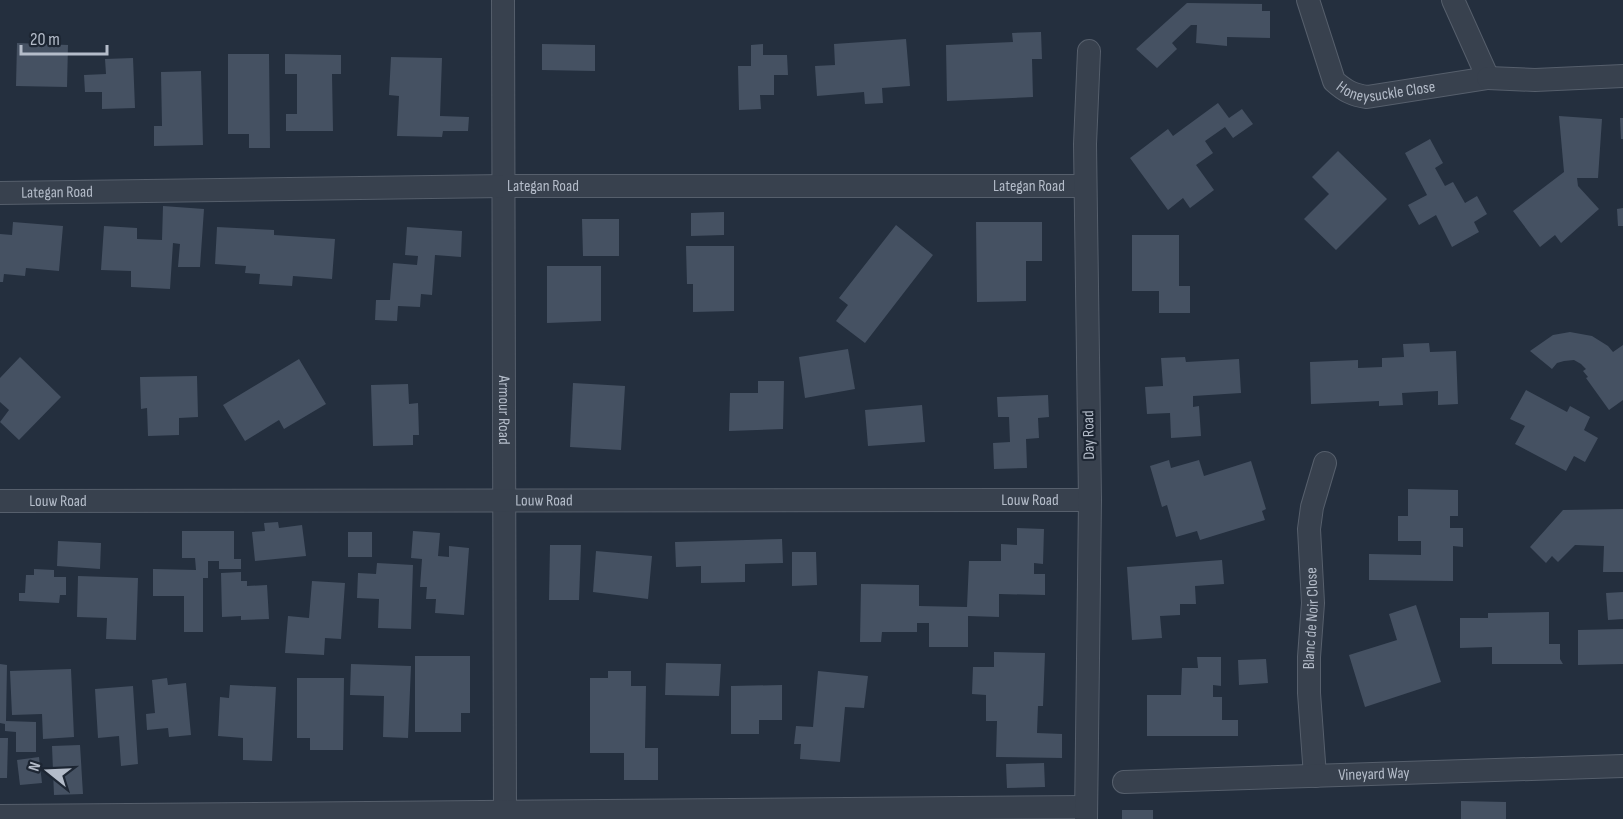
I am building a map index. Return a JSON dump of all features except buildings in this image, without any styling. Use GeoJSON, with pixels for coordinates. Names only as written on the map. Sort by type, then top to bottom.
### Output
{"type":"FeatureCollection","features":[{"type":"Feature","properties":{"kind":"street","name":"Armour Road"},"geometry":{"type":"LineString","coordinates":[[503,0],[505,815]]}},
{"type":"Feature","properties":{"kind":"street","name":"Honeysuckle Close"},"geometry":{"type":"LineString","coordinates":[[1308,0],[1334,81],[1344,90],[1355,95],[1368,97],[1488,78],[1535,80],[1623,76]]}},
{"type":"Feature","properties":{"kind":"street"},"geometry":{"type":"LineString","coordinates":[[1453,0],[1488,78]]}},
{"type":"Feature","properties":{"kind":"street","name":"Day Road"},"geometry":{"type":"LineString","coordinates":[[1086,813],[1090,500],[1085,186],[1089,51]]}},
{"type":"Feature","properties":{"kind":"street","name":"Lategan Road"},"geometry":{"type":"LineString","coordinates":[[0,193],[503,186],[1085,186]]}},
{"type":"Feature","properties":{"kind":"street","name":"Blanc de Noir Close"},"geometry":{"type":"LineString","coordinates":[[1315,776],[1309,693],[1313,603],[1310,529],[1312,507],[1325,463]]}},
{"type":"Feature","properties":{"kind":"street","name":"Louw Road"},"geometry":{"type":"LineString","coordinates":[[0,501],[1090,500]]}},
{"type":"Feature","properties":{"kind":"street","name":"Vineyard Way"},"geometry":{"type":"LineString","coordinates":[[1124,782],[1623,766]]}},
{"type":"Feature","properties":{"kind":"street"},"geometry":{"type":"LineString","coordinates":[[0,816],[1086,813]]}}]}
